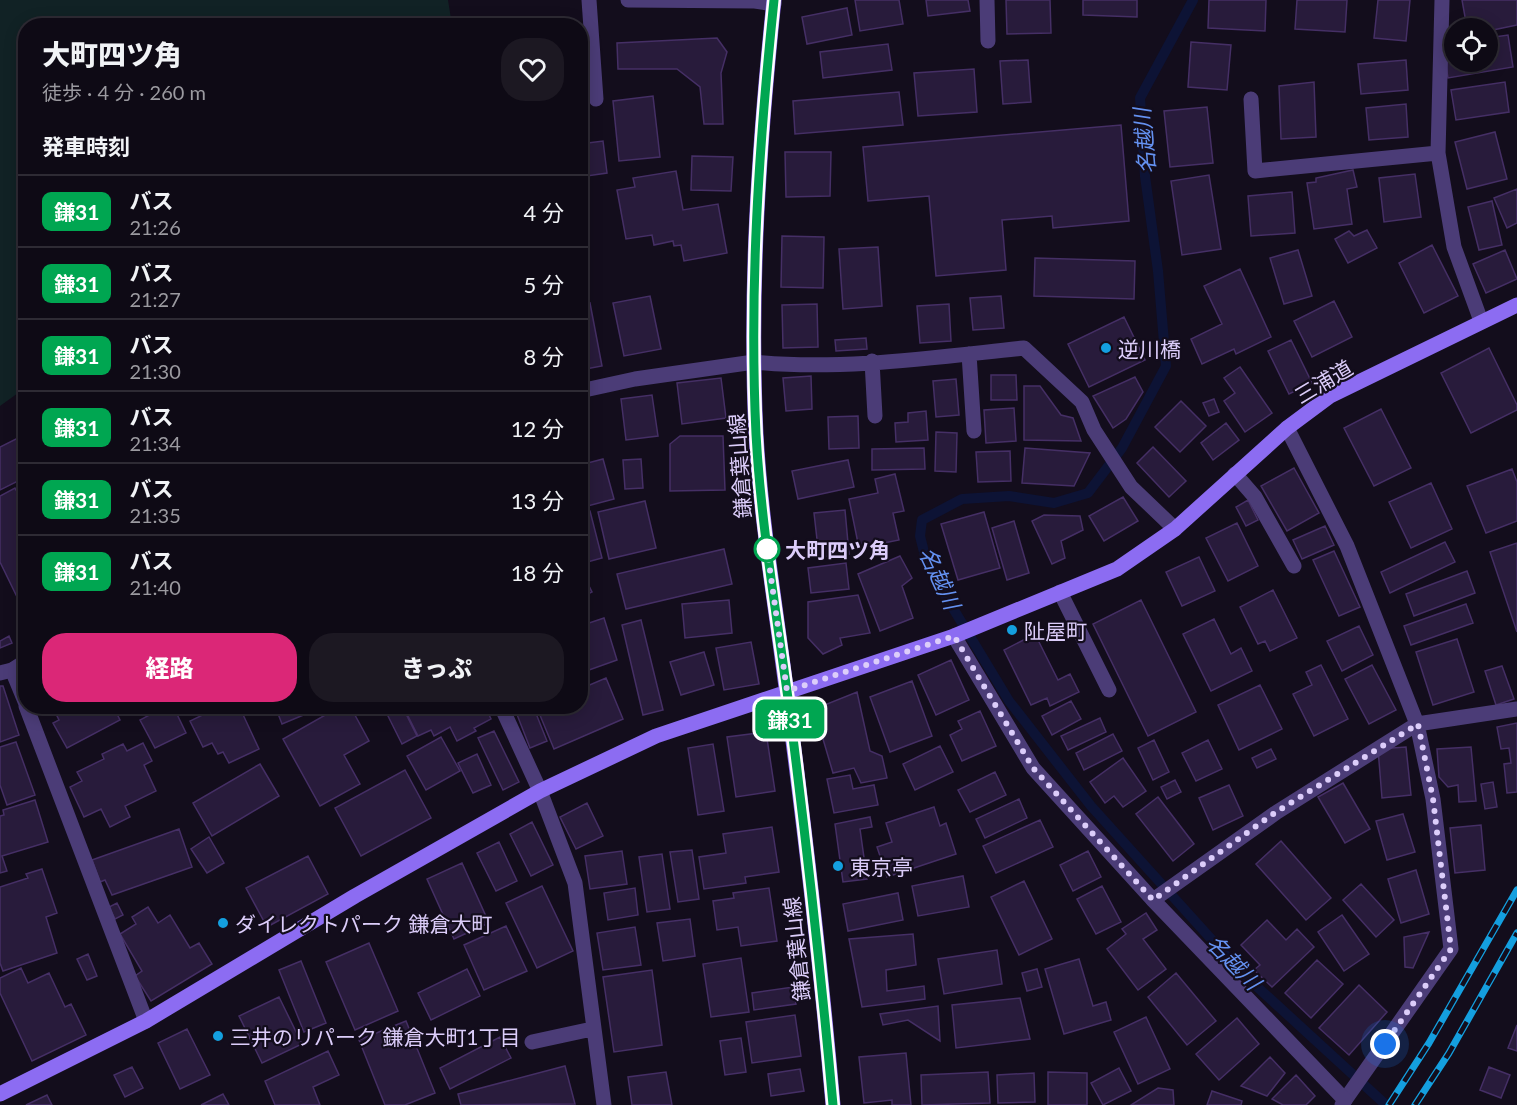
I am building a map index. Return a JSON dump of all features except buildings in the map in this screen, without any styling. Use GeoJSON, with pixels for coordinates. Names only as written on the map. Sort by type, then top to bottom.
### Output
{"type":"FeatureCollection","features":[{"type":"Feature","properties":{"kind":"street"},"geometry":{"type":"LineString","coordinates":[[589,0],[596,99]]}},
{"type":"Feature","properties":{"kind":"street"},"geometry":{"type":"LineString","coordinates":[[628,0],[774,2]]}},
{"type":"Feature","properties":{"kind":"street"},"geometry":{"type":"LineString","coordinates":[[987,0],[988,41]]}},
{"type":"Feature","properties":{"kind":"street"},"geometry":{"type":"LineString","coordinates":[[1442,0],[1438,153],[1454,247],[1481,321]]}},
{"type":"Feature","properties":{"kind":"street","name":"鎌倉葉山線"},"geometry":{"type":"LineString","coordinates":[[774,2],[756,215],[754,362],[764,526],[809,865],[833,1105]]}},
{"type":"Feature","properties":{"kind":"street"},"geometry":{"type":"LineString","coordinates":[[1251,99],[1256,171],[1438,153]]}},
{"type":"Feature","properties":{"kind":"street","name":"三浦道"},"geometry":{"type":"LineString","coordinates":[[0,1094],[146,1021],[355,896],[540,791],[656,736],[956,636],[1117,569],[1175,529],[1287,429],[1330,396],[1517,305]]}},
{"type":"Feature","properties":{"kind":"street"},"geometry":{"type":"LineString","coordinates":[[588,389],[754,362],[780,365],[872,361],[1024,348],[1082,402],[1094,430],[1131,487],[1175,529]]}},
{"type":"Feature","properties":{"kind":"street"},"geometry":{"type":"LineString","coordinates":[[969,354],[974,431]]}},
{"type":"Feature","properties":{"kind":"street"},"geometry":{"type":"LineString","coordinates":[[872,361],[875,416]]}},
{"type":"Feature","properties":{"kind":"street"},"geometry":{"type":"LineString","coordinates":[[956,636],[1033,768],[1343,1103],[1451,949],[1433,799],[1418,724],[1347,546],[1287,429]]}},
{"type":"Feature","properties":{"kind":"street"},"geometry":{"type":"LineString","coordinates":[[1235,474],[1255,497],[1294,566]]}},
{"type":"Feature","properties":{"kind":"street"},"geometry":{"type":"LineString","coordinates":[[1060,592],[1109,690]]}},
{"type":"Feature","properties":{"kind":"street"},"geometry":{"type":"LineString","coordinates":[[6,671],[18,691]]}},
{"type":"Feature","properties":{"kind":"street"},"geometry":{"type":"LineString","coordinates":[[1153,900],[1276,812],[1418,724],[1517,709]]}},
{"type":"Feature","properties":{"kind":"street"},"geometry":{"type":"LineString","coordinates":[[29,714],[146,1021]]}},
{"type":"Feature","properties":{"kind":"street"},"geometry":{"type":"LineString","coordinates":[[505,714],[540,791],[575,883],[592,1029],[604,1105]]}},
{"type":"Feature","properties":{"kind":"street"},"geometry":{"type":"LineString","coordinates":[[532,1042],[592,1029]]}},
{"type":"Feature","properties":{"kind":"shaded area"},"geometry":{"type":"Polygon","coordinates":[[[0,0],[448,0],[451,18],[18,18],[18,393],[0,406],[0,0]]]}},
{"type":"Feature","properties":{"kind":"waterway","name":"名越川"},"geometry":{"type":"LineString","coordinates":[[1193,0],[1140,98],[1145,176],[1158,271],[1166,366],[1122,448],[1088,493],[1054,503],[1009,496],[962,499],[922,520],[920,536],[925,556],[939,585],[1009,701],[1091,806],[1241,972],[1386,1105]]}},
{"type":"Feature","properties":{"kind":"railway"},"geometry":{"type":"LineString","coordinates":[[1389,1105],[1429,1043],[1517,890]]}},
{"type":"Feature","properties":{"kind":"railway"},"geometry":{"type":"LineString","coordinates":[[1415,1105],[1449,1053],[1517,933]]}},
{"type":"Feature","properties":{"kind":"bus line","name":"鎌31"},"geometry":{"type":"LineString","coordinates":[[774,0],[756,215],[754,362],[756,437],[764,526],[809,865],[833,1105]]}},
{"type":"Feature","properties":{"kind":"place","name":"逆川橋"},"geometry":{"type":"Point","coordinates":[1106,348]}},
{"type":"Feature","properties":{"kind":"place","name":"大町四ツ角"},"geometry":{"type":"Point","coordinates":[767,549]}},
{"type":"Feature","properties":{"kind":"place","name":"阯屋町"},"geometry":{"type":"Point","coordinates":[1012,630]}},
{"type":"Feature","properties":{"kind":"place","name":"東京亭"},"geometry":{"type":"Point","coordinates":[838,866]}},
{"type":"Feature","properties":{"kind":"place","name":"ダイレクトパーク 鎌倉大町"},"geometry":{"type":"Point","coordinates":[223,923]}},
{"type":"Feature","properties":{"kind":"place","name":"三井のリパーク 鎌倉大町1丁目"},"geometry":{"type":"Point","coordinates":[218,1036]}},
{"type":"Feature","properties":{"kind":"route"},"geometry":{"type":"LineString","coordinates":[[767,549],[787,691],[954,636],[1033,768],[1153,900],[1276,812],[1418,724],[1433,799],[1451,949],[1385,1044]]}}]}
